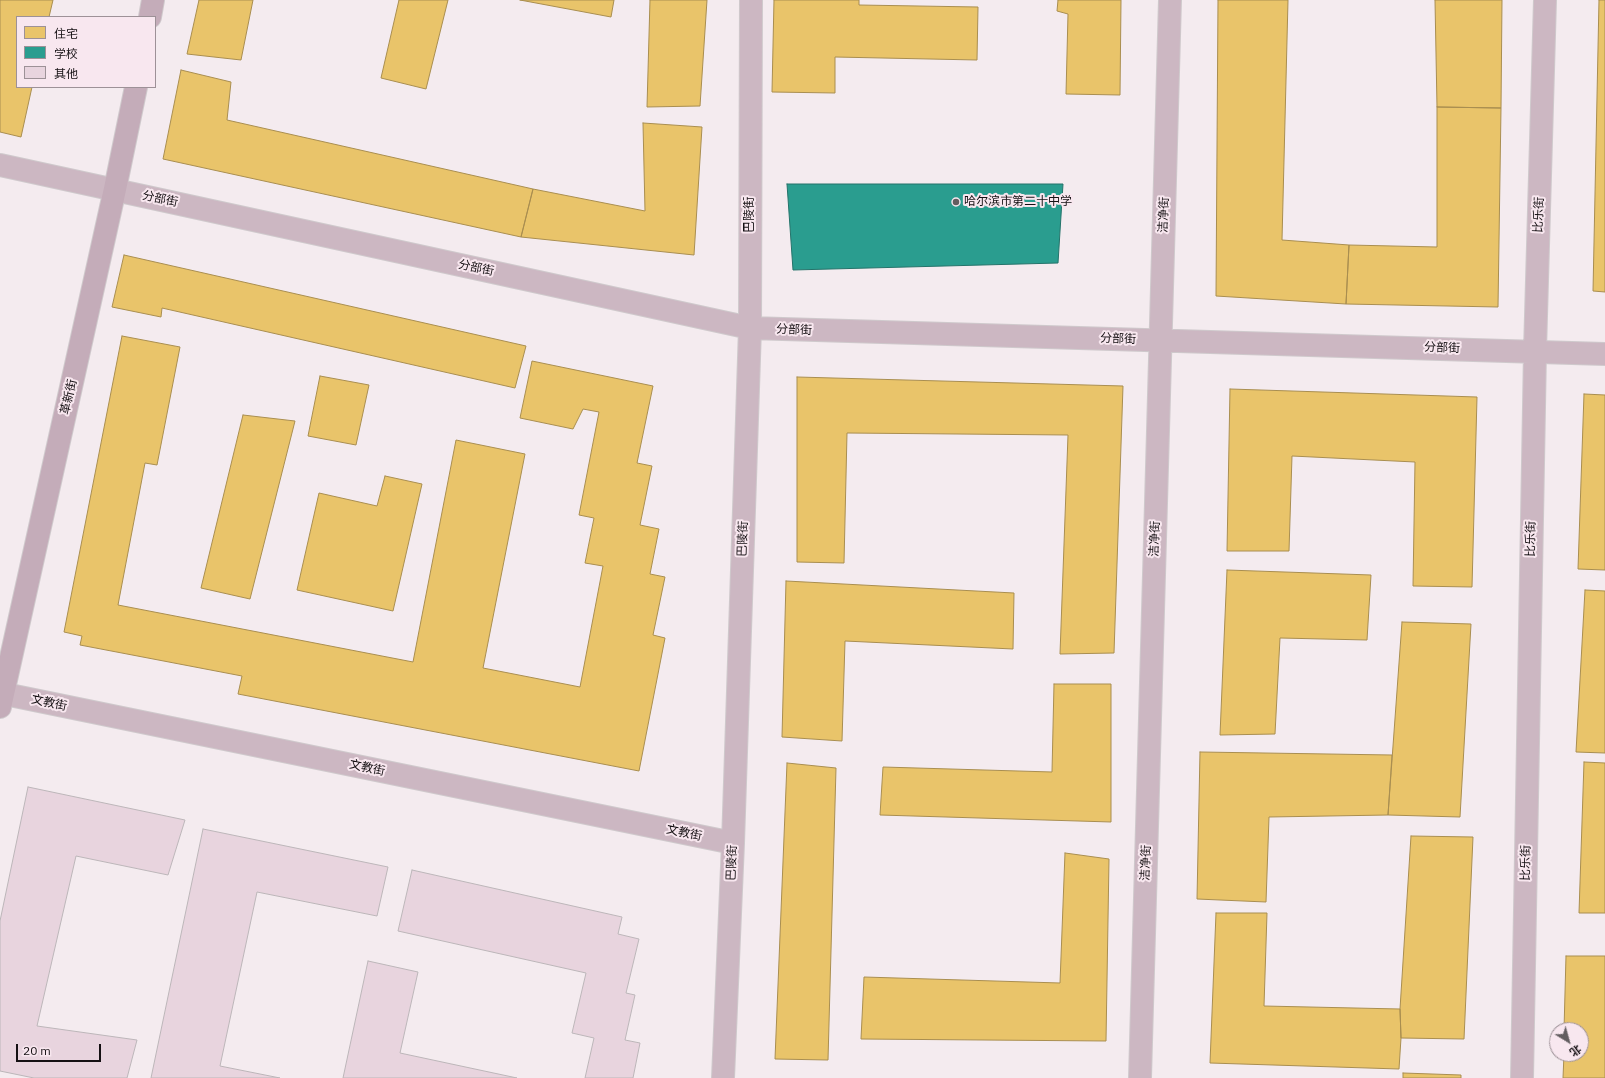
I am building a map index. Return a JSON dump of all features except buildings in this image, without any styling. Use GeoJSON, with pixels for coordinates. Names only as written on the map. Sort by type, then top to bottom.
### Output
{"type":"FeatureCollection","features":[{"type":"Feature","properties":{"kind":"main road"},"geometry":{"type":"LineString","coordinates":[[150,16],[153,0]]}},
{"type":"Feature","properties":{"kind":"main road","name":"革新街"},"geometry":{"type":"LineString","coordinates":[[1,698],[115,189],[136,88]]}},
{"type":"Feature","properties":{"kind":"street","name":"巴陵街"},"geometry":{"type":"LineString","coordinates":[[723,1078],[733,843],[750,328],[751,0]]}},
{"type":"Feature","properties":{"kind":"street","name":"洁净街"},"geometry":{"type":"LineString","coordinates":[[1140,1078],[1170,0]]}},
{"type":"Feature","properties":{"kind":"street","name":"比乐街"},"geometry":{"type":"LineString","coordinates":[[1522,1078],[1535,351],[1545,0]]}},
{"type":"Feature","properties":{"kind":"street","name":"分部街"},"geometry":{"type":"LineString","coordinates":[[0,165],[750,328],[1605,354]]}},
{"type":"Feature","properties":{"kind":"street","name":"文教街"},"geometry":{"type":"LineString","coordinates":[[1,698],[733,843]]}},
{"type":"Feature","properties":{"kind":"place","name":"哈尔滨市第二十中学"},"geometry":{"type":"Point","coordinates":[956,202]}}]}
